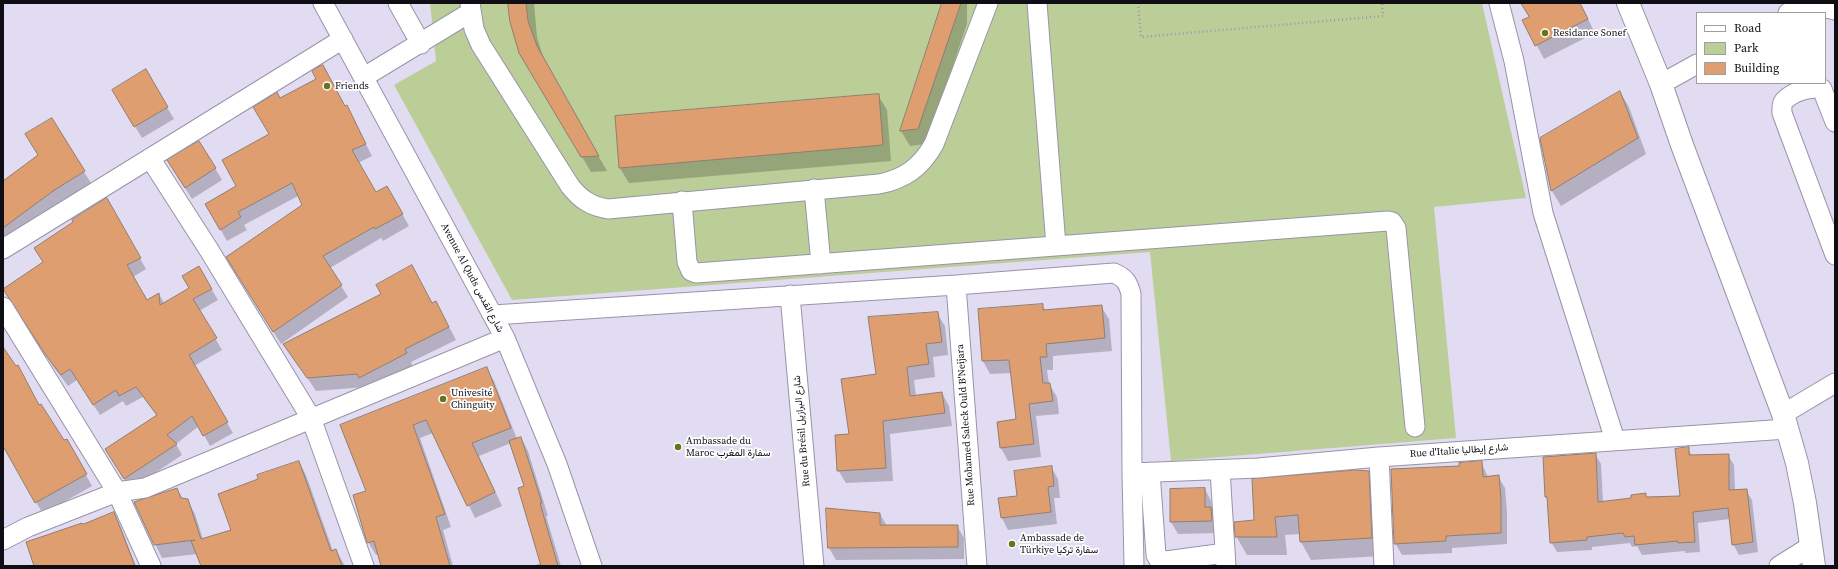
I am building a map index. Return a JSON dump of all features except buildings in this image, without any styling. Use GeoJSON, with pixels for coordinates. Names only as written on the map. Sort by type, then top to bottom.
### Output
{"type":"FeatureCollection","features":[{"type":"Feature","properties":{"kind":"main road"},"geometry":{"type":"LineString","coordinates":[[1628,3],[1661,84],[1682,145],[1785,421],[1797,463],[1805,503],[1812,556]]}},
{"type":"Feature","properties":{"kind":"street","name":"Avenue Al Quds شارع القدس"},"geometry":{"type":"LineString","coordinates":[[323,3],[505,338],[557,464],[592,566]]}},
{"type":"Feature","properties":{"kind":"street"},"geometry":{"type":"LineString","coordinates":[[398,3],[421,44]]}},
{"type":"Feature","properties":{"kind":"street"},"geometry":{"type":"LineString","coordinates":[[364,77],[421,44],[471,8],[474,29],[481,45],[577,195],[586,202],[597,207],[608,209],[879,184],[906,176],[918,167],[927,156],[934,144],[988,3]]}},
{"type":"Feature","properties":{"kind":"street"},"geometry":{"type":"LineString","coordinates":[[1037,3],[1056,246]]}},
{"type":"Feature","properties":{"kind":"street"},"geometry":{"type":"LineString","coordinates":[[1499,3],[1514,61],[1543,213],[1615,440]]}},
{"type":"Feature","properties":{"kind":"street"},"geometry":{"type":"LineString","coordinates":[[1790,12],[1805,3],[1835,10]]}},
{"type":"Feature","properties":{"kind":"street"},"geometry":{"type":"LineString","coordinates":[[3,249],[343,39]]}},
{"type":"Feature","properties":{"kind":"street"},"geometry":{"type":"LineString","coordinates":[[1661,84],[1696,65]]}},
{"type":"Feature","properties":{"kind":"street"},"geometry":{"type":"LineString","coordinates":[[1835,122],[1822,89],[1815,87],[1795,87],[1783,102],[1782,113],[1835,255]]}},
{"type":"Feature","properties":{"kind":"street"},"geometry":{"type":"LineString","coordinates":[[150,158],[209,250],[311,418],[364,566]]}},
{"type":"Feature","properties":{"kind":"street"},"geometry":{"type":"LineString","coordinates":[[814,189],[821,264]]}},
{"type":"Feature","properties":{"kind":"street"},"geometry":{"type":"LineString","coordinates":[[682,201],[687,262],[688,267],[696,273],[1385,220],[1392,222],[1396,228],[1415,427]]}},
{"type":"Feature","properties":{"kind":"street"},"geometry":{"type":"LineString","coordinates":[[492,315],[956,285],[1114,273],[1123,277],[1128,283],[1131,294],[1141,473],[1156,555],[1159,560],[1225,559],[1220,470]]}},
{"type":"Feature","properties":{"kind":"street","name":"Rue Mohamed Saleck Ould B'Neijara"},"geometry":{"type":"LineString","coordinates":[[956,285],[977,566]]}},
{"type":"Feature","properties":{"kind":"street","name":"Rue du Brésil شارع البرازيل"},"geometry":{"type":"LineString","coordinates":[[790,295],[814,566]]}},
{"type":"Feature","properties":{"kind":"street"},"geometry":{"type":"LineString","coordinates":[[3,307],[117,492],[151,566]]}},
{"type":"Feature","properties":{"kind":"street"},"geometry":{"type":"LineString","coordinates":[[3,540],[28,527],[117,492],[145,488],[505,338]]}},
{"type":"Feature","properties":{"kind":"street"},"geometry":{"type":"LineString","coordinates":[[1785,421],[1835,383]]}},
{"type":"Feature","properties":{"kind":"street","name":"Rue d'Italie شارع إيطاليا"},"geometry":{"type":"LineString","coordinates":[[1141,473],[1258,468],[1379,457],[1615,440],[1785,421]]}},
{"type":"Feature","properties":{"kind":"street"},"geometry":{"type":"LineString","coordinates":[[1379,457],[1384,566]]}},
{"type":"Feature","properties":{"kind":"street"},"geometry":{"type":"LineString","coordinates":[[1134,566],[1141,473]]}},
{"type":"Feature","properties":{"kind":"street"},"geometry":{"type":"LineString","coordinates":[[1779,566],[1812,556]]}},
{"type":"Feature","properties":{"kind":"path"},"geometry":{"type":"LineString","coordinates":[[1138,3],[1141,37],[1383,16],[1382,3]]}},
{"type":"Feature","properties":{"kind":"green space"},"geometry":{"type":"Polygon","coordinates":[[[430,3],[1482,3],[1526,198],[1434,207],[1456,438],[1171,461],[1150,252],[512,300],[394,85],[436,61],[430,3]]]}},
{"type":"Feature","properties":{"kind":"place","name":"Residance Sonef"},"geometry":{"type":"Point","coordinates":[1545,33]}},
{"type":"Feature","properties":{"kind":"place","name":"Friends"},"geometry":{"type":"Point","coordinates":[327,86]}},
{"type":"Feature","properties":{"kind":"place","name":"Univesité Chinguity"},"geometry":{"type":"Point","coordinates":[443,399]}},
{"type":"Feature","properties":{"kind":"place","name":"Ambassade du Maroc سفارة المغرب"},"geometry":{"type":"Point","coordinates":[678,447]}},
{"type":"Feature","properties":{"kind":"place","name":"Ambassade de Türkiye سفارة تركيا"},"geometry":{"type":"Point","coordinates":[1012,544]}}]}
